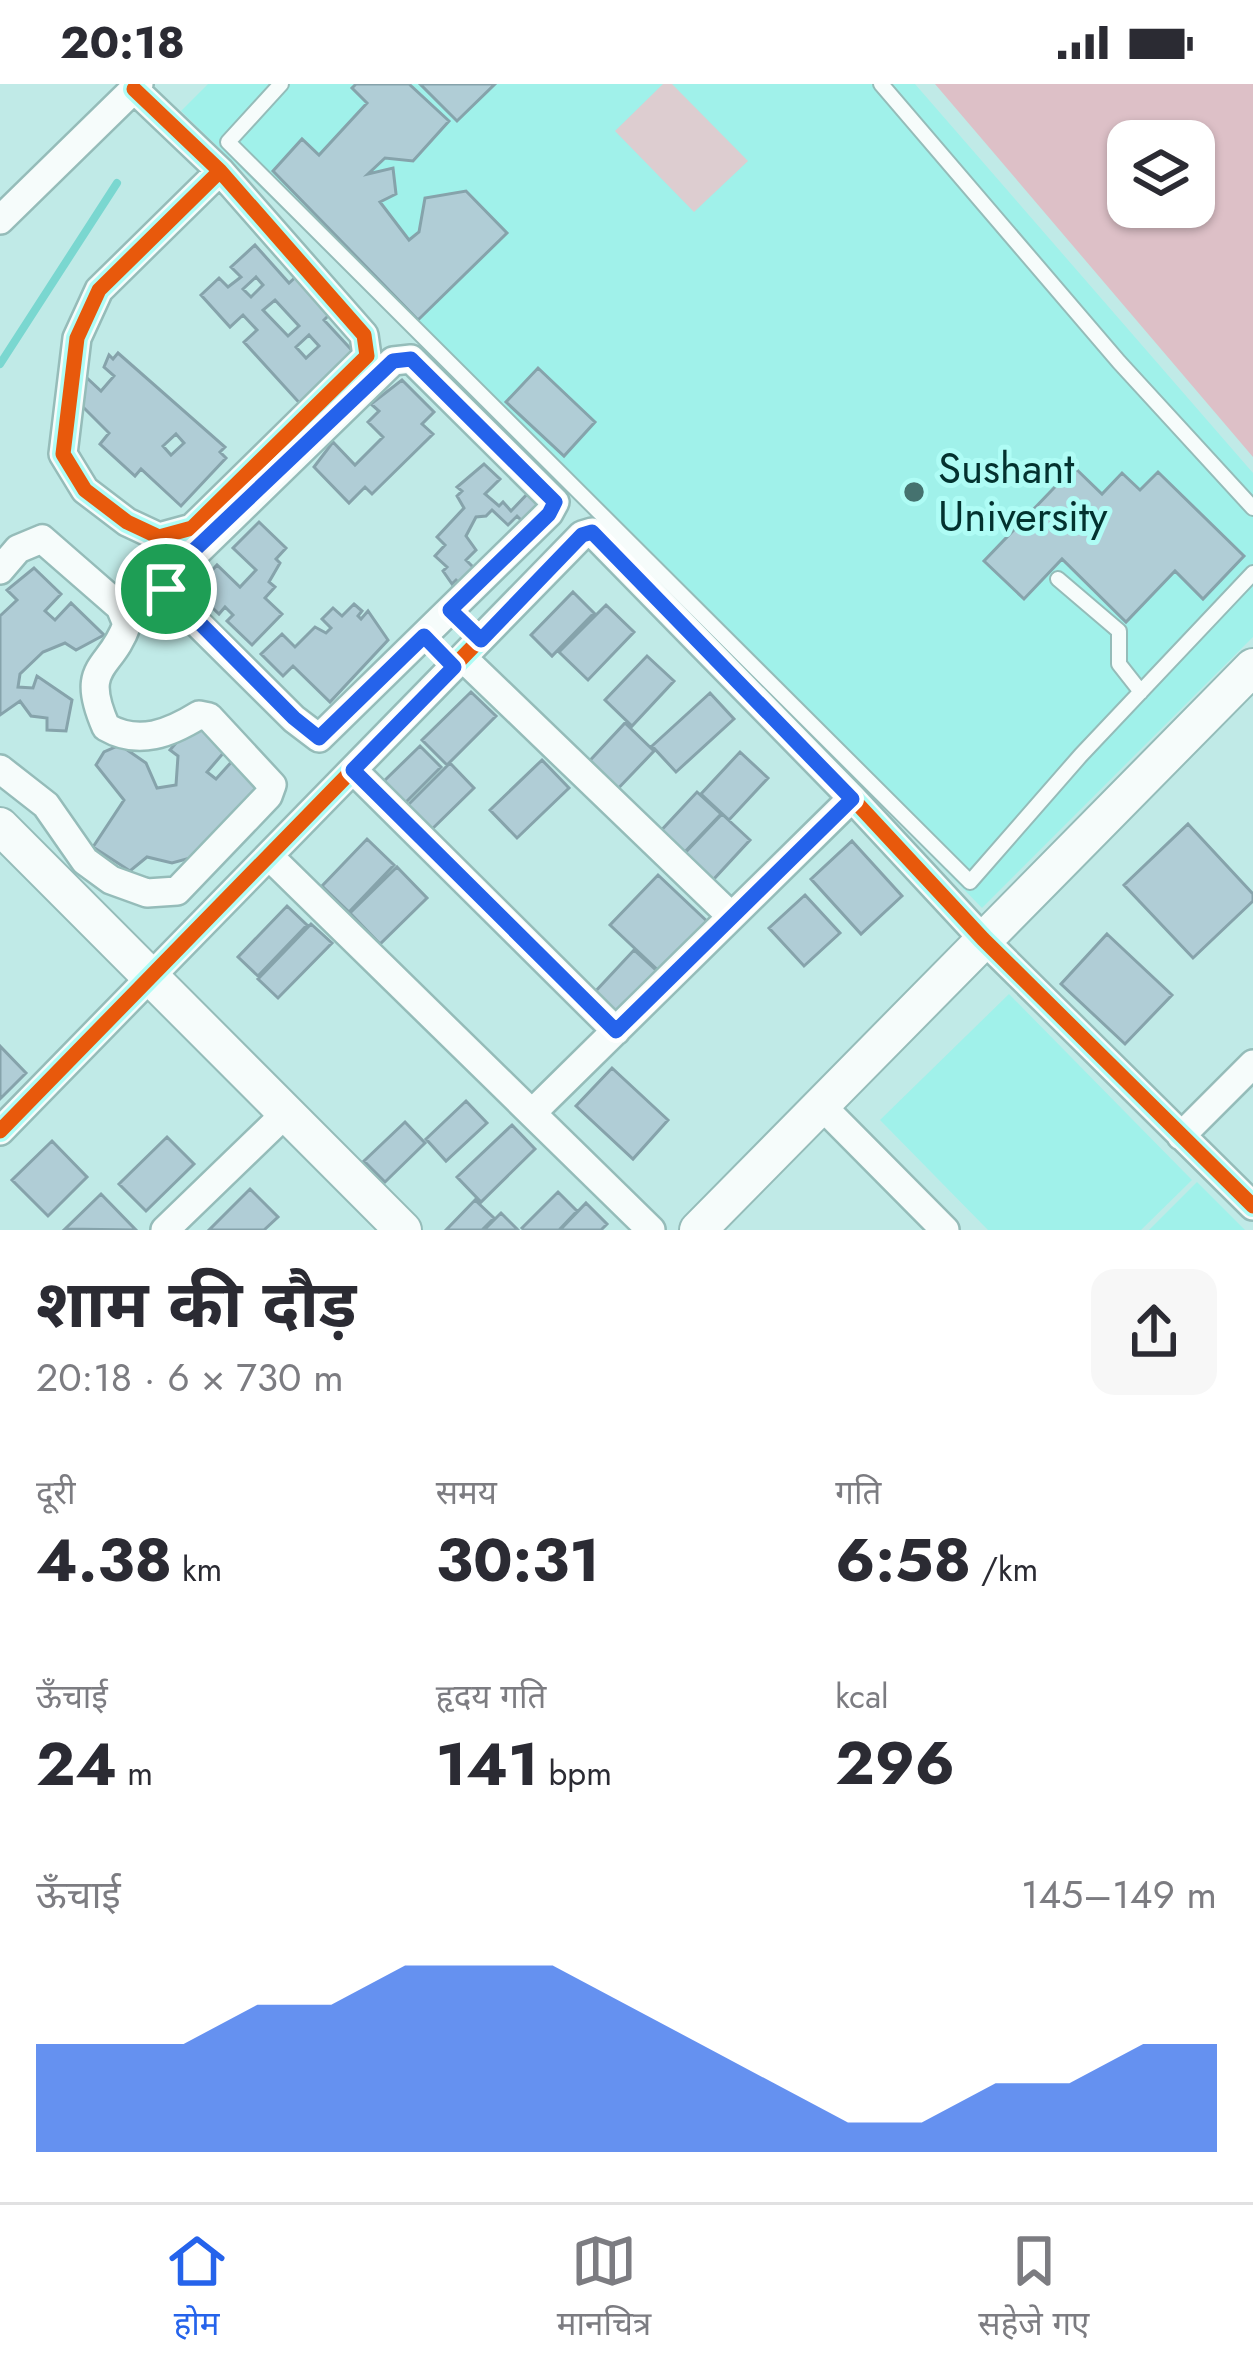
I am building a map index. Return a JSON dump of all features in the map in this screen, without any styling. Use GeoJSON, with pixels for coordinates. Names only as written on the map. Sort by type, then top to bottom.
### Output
{"type":"FeatureCollection","features":[{"type":"Feature","properties":{"kind":"street"},"geometry":{"type":"LineString","coordinates":[[0,220],[137,87],[220,171],[364,335],[367,356],[192,528],[159,537],[127,522],[86,490],[63,454],[77,338],[99,290],[220,171]]}},
{"type":"Feature","properties":{"kind":"street"},"geometry":{"type":"LineString","coordinates":[[411,359],[555,502],[549,514],[450,610],[319,738],[168,594],[165,583],[168,575],[393,361],[411,359]]}},
{"type":"Feature","properties":{"kind":"street"},"geometry":{"type":"LineString","coordinates":[[0,1131],[582,535],[592,532],[983,940],[1253,1206]]}},
{"type":"Feature","properties":{"kind":"street"},"geometry":{"type":"LineString","coordinates":[[0,570],[18,549],[42,539],[120,607],[128,624],[99,665],[96,681],[95,698],[106,727],[117,734],[170,734],[200,715],[209,717],[272,785],[268,796],[177,892],[147,893],[111,880],[85,861],[46,806],[11,777]]}},
{"type":"Feature","properties":{"kind":"street"},"geometry":{"type":"LineString","coordinates":[[450,610],[466,655]]}},
{"type":"Feature","properties":{"kind":"street"},"geometry":{"type":"LineString","coordinates":[[424,636],[466,655],[731,916]]}},
{"type":"Feature","properties":{"kind":"street"},"geometry":{"type":"LineString","coordinates":[[698,1230],[1251,675]]}},
{"type":"Feature","properties":{"kind":"street"},"geometry":{"type":"LineString","coordinates":[[353,770],[616,1031]]}},
{"type":"Feature","properties":{"kind":"street"},"geometry":{"type":"LineString","coordinates":[[4,825],[11,777]]}},
{"type":"Feature","properties":{"kind":"street"},"geometry":{"type":"LineString","coordinates":[[532,1113],[852,799]]}},
{"type":"Feature","properties":{"kind":"street"},"geometry":{"type":"LineString","coordinates":[[4,825],[46,806]]}},
{"type":"Feature","properties":{"kind":"street"},"geometry":{"type":"LineString","coordinates":[[4,825],[403,1230]]}},
{"type":"Feature","properties":{"kind":"street"},"geometry":{"type":"LineString","coordinates":[[269,856],[651,1230]]}},
{"type":"Feature","properties":{"kind":"street"},"geometry":{"type":"LineString","coordinates":[[1181,1136],[1253,1064]]}},
{"type":"Feature","properties":{"kind":"street"},"geometry":{"type":"LineString","coordinates":[[821,1105],[945,1230]]}},
{"type":"Feature","properties":{"kind":"street"},"geometry":{"type":"LineString","coordinates":[[165,1230],[286,1113]]}},
{"type":"Feature","properties":{"kind":"lane"},"geometry":{"type":"LineString","coordinates":[[281,84],[228,142],[970,882],[1253,573]]}},
{"type":"Feature","properties":{"kind":"lane"},"geometry":{"type":"LineString","coordinates":[[881,84],[1119,362],[1253,508]]}},
{"type":"Feature","properties":{"kind":"lane"},"geometry":{"type":"LineString","coordinates":[[1058,579],[1119,631],[1119,664],[1141,692]]}},
{"type":"Feature","properties":{"kind":"shaded area","name":"Sushant University"},"geometry":{"type":"Polygon","coordinates":[[[208,84],[915,84],[1253,473],[1253,637],[982,908],[595,511],[181,111],[208,84]]]}},
{"type":"Feature","properties":{"kind":"shaded area"},"geometry":{"type":"Polygon","coordinates":[[[663,84],[672,84],[748,161],[694,212],[615,131],[663,84]]]}},
{"type":"Feature","properties":{"kind":"shaded area"},"geometry":{"type":"Polygon","coordinates":[[[935,84],[1253,84],[1253,457],[935,84]]]}},
{"type":"Feature","properties":{"kind":"shaded area"},"geometry":{"type":"Polygon","coordinates":[[[1009,994],[1192,1180],[1141,1230],[988,1230],[880,1120],[1009,994]]]}},
{"type":"Feature","properties":{"kind":"shaded area"},"geometry":{"type":"Polygon","coordinates":[[[1197,1182],[1245,1230],[1149,1230],[1197,1182]]]}},
{"type":"Feature","properties":{"kind":"building"},"geometry":{"type":"Polygon","coordinates":[[[356,84],[409,84],[449,121],[413,161],[385,158],[368,174],[393,168],[396,194],[380,202],[409,240],[419,232],[425,198],[466,191],[507,233],[418,320],[273,171],[302,139],[319,155],[367,103],[352,88],[356,84]]]}},
{"type":"Feature","properties":{"kind":"building"},"geometry":{"type":"Polygon","coordinates":[[[420,84],[495,84],[457,121],[420,84]]]}},
{"type":"Feature","properties":{"kind":"building"},"geometry":{"type":"Polygon","coordinates":[[[255,245],[289,283],[300,273],[334,310],[324,320],[359,358],[304,408],[244,342],[257,330],[243,315],[230,327],[201,295],[219,278],[228,287],[241,277],[231,267],[255,245]],[[256,277],[243,289],[251,297],[263,285],[256,277]],[[275,300],[263,310],[288,336],[299,326],[275,300]],[[309,335],[296,347],[306,358],[319,346],[309,335]]]}},
{"type":"Feature","properties":{"kind":"building"},"geometry":{"type":"Polygon","coordinates":[[[118,353],[225,447],[220,452],[226,458],[181,506],[141,469],[135,476],[100,444],[109,433],[79,403],[85,388],[81,384],[87,378],[101,391],[114,376],[104,367],[109,355],[113,359],[118,353]],[[176,434],[163,446],[171,455],[184,443],[176,434]]]}},
{"type":"Feature","properties":{"kind":"building"},"geometry":{"type":"Polygon","coordinates":[[[538,368],[595,422],[564,456],[506,402],[538,368]]]}},
{"type":"Feature","properties":{"kind":"building"},"geometry":{"type":"Polygon","coordinates":[[[402,380],[434,412],[422,424],[433,434],[372,494],[365,487],[349,503],[314,467],[333,442],[355,465],[383,437],[368,422],[379,411],[371,404],[402,380]]]}},
{"type":"Feature","properties":{"kind":"building"},"geometry":{"type":"Polygon","coordinates":[[[484,464],[500,479],[485,494],[499,506],[503,502],[511,511],[532,489],[544,508],[523,522],[517,516],[508,525],[492,510],[476,517],[466,536],[476,550],[466,560],[474,568],[452,584],[443,571],[447,567],[435,556],[445,545],[437,537],[464,508],[457,487],[484,464]]]}},
{"type":"Feature","properties":{"kind":"building"},"geometry":{"type":"Polygon","coordinates":[[[1074,467],[1102,494],[1122,473],[1140,490],[1158,472],[1244,556],[1203,599],[1175,571],[1126,622],[1062,559],[1024,599],[984,561],[1074,467]]]}},
{"type":"Feature","properties":{"kind":"building"},"geometry":{"type":"Polygon","coordinates":[[[259,522],[286,548],[276,559],[280,563],[269,582],[275,587],[265,598],[282,614],[252,645],[227,621],[233,615],[225,607],[219,614],[194,590],[217,565],[240,587],[256,570],[233,548],[259,522]]]}},
{"type":"Feature","properties":{"kind":"building"},"geometry":{"type":"Polygon","coordinates":[[[34,568],[61,594],[45,611],[55,620],[71,603],[104,635],[76,650],[65,643],[43,652],[20,674],[18,687],[33,688],[37,676],[72,700],[66,731],[47,730],[47,718],[31,716],[20,701],[0,715],[0,616],[17,600],[7,590],[34,568]]]}},
{"type":"Feature","properties":{"kind":"building"},"geometry":{"type":"Polygon","coordinates":[[[573,592],[594,613],[552,656],[531,635],[573,592]]]}},
{"type":"Feature","properties":{"kind":"building"},"geometry":{"type":"Polygon","coordinates":[[[354,604],[362,611],[361,619],[368,611],[388,640],[330,702],[293,666],[283,676],[261,654],[282,634],[295,647],[315,627],[326,633],[331,628],[322,619],[333,608],[342,616],[354,604]]]}},
{"type":"Feature","properties":{"kind":"building"},"geometry":{"type":"Polygon","coordinates":[[[606,605],[634,632],[588,680],[559,652],[606,605]]]}},
{"type":"Feature","properties":{"kind":"building"},"geometry":{"type":"Polygon","coordinates":[[[647,656],[674,681],[632,726],[605,700],[647,656]]]}},
{"type":"Feature","properties":{"kind":"building"},"geometry":{"type":"Polygon","coordinates":[[[471,692],[496,716],[447,765],[422,740],[471,692]]]}},
{"type":"Feature","properties":{"kind":"building"},"geometry":{"type":"Polygon","coordinates":[[[710,693],[734,719],[676,772],[652,746],[710,693]]]}},
{"type":"Feature","properties":{"kind":"building"},"geometry":{"type":"Polygon","coordinates":[[[194,722],[226,750],[207,772],[216,779],[235,758],[263,782],[205,854],[172,863],[147,857],[130,871],[93,847],[124,800],[96,765],[104,752],[120,745],[146,763],[157,788],[176,785],[178,756],[170,750],[194,722]]]}},
{"type":"Feature","properties":{"kind":"building"},"geometry":{"type":"Polygon","coordinates":[[[625,723],[654,751],[610,797],[581,770],[625,723]]]}},
{"type":"Feature","properties":{"kind":"building"},"geometry":{"type":"Polygon","coordinates":[[[420,746],[441,767],[403,805],[382,783],[420,746]]]}},
{"type":"Feature","properties":{"kind":"building"},"geometry":{"type":"Polygon","coordinates":[[[740,752],[768,778],[729,820],[701,794],[740,752]]]}},
{"type":"Feature","properties":{"kind":"building"},"geometry":{"type":"Polygon","coordinates":[[[542,760],[569,788],[517,838],[490,810],[542,760]]]}},
{"type":"Feature","properties":{"kind":"building"},"geometry":{"type":"Polygon","coordinates":[[[450,763],[474,788],[426,835],[402,811],[450,763]]]}},
{"type":"Feature","properties":{"kind":"building"},"geometry":{"type":"Polygon","coordinates":[[[697,792],[721,814],[679,858],[656,836],[697,792]]]}},
{"type":"Feature","properties":{"kind":"building"},"geometry":{"type":"Polygon","coordinates":[[[722,814],[750,840],[712,881],[684,854],[722,814]]]}},
{"type":"Feature","properties":{"kind":"building"},"geometry":{"type":"Polygon","coordinates":[[[1188,824],[1253,894],[1253,901],[1193,958],[1124,885],[1188,824]]]}},
{"type":"Feature","properties":{"kind":"building"},"geometry":{"type":"Polygon","coordinates":[[[367,839],[394,865],[349,912],[322,886],[367,839]]]}},
{"type":"Feature","properties":{"kind":"building"},"geometry":{"type":"Polygon","coordinates":[[[852,841],[902,896],[861,934],[811,879],[852,841]]]}},
{"type":"Feature","properties":{"kind":"building"},"geometry":{"type":"Polygon","coordinates":[[[397,867],[427,898],[380,944],[350,913],[397,867]]]}},
{"type":"Feature","properties":{"kind":"building"},"geometry":{"type":"Polygon","coordinates":[[[658,875],[711,925],[663,975],[610,925],[658,875]]]}},
{"type":"Feature","properties":{"kind":"building"},"geometry":{"type":"Polygon","coordinates":[[[805,895],[840,933],[804,966],[769,928],[805,895]]]}},
{"type":"Feature","properties":{"kind":"building"},"geometry":{"type":"Polygon","coordinates":[[[287,906],[307,925],[258,976],[238,957],[287,906]]]}},
{"type":"Feature","properties":{"kind":"building"},"geometry":{"type":"Polygon","coordinates":[[[311,924],[332,943],[278,998],[258,979],[311,924]]]}},
{"type":"Feature","properties":{"kind":"building"},"geometry":{"type":"Polygon","coordinates":[[[1107,934],[1172,995],[1125,1044],[1061,984],[1107,934]]]}},
{"type":"Feature","properties":{"kind":"building"},"geometry":{"type":"Polygon","coordinates":[[[634,950],[658,972],[617,1016],[593,994],[634,950]]]}},
{"type":"Feature","properties":{"kind":"building"},"geometry":{"type":"Polygon","coordinates":[[[0,1046],[26,1073],[0,1099],[0,1046]]]}},
{"type":"Feature","properties":{"kind":"building"},"geometry":{"type":"Polygon","coordinates":[[[612,1068],[668,1120],[633,1159],[576,1106],[612,1068]]]}},
{"type":"Feature","properties":{"kind":"building"},"geometry":{"type":"Polygon","coordinates":[[[466,1101],[487,1123],[446,1161],[426,1139],[466,1101]]]}},
{"type":"Feature","properties":{"kind":"building"},"geometry":{"type":"Polygon","coordinates":[[[405,1122],[425,1143],[385,1182],[364,1161],[405,1122]]]}},
{"type":"Feature","properties":{"kind":"building"},"geometry":{"type":"Polygon","coordinates":[[[512,1125],[535,1149],[481,1202],[457,1177],[512,1125]]]}},
{"type":"Feature","properties":{"kind":"building"},"geometry":{"type":"Polygon","coordinates":[[[167,1137],[194,1164],[146,1211],[119,1184],[167,1137]]]}},
{"type":"Feature","properties":{"kind":"building"},"geometry":{"type":"Polygon","coordinates":[[[52,1141],[87,1177],[48,1216],[12,1180],[52,1141]]]}},
{"type":"Feature","properties":{"kind":"building"},"geometry":{"type":"Polygon","coordinates":[[[250,1189],[278,1217],[264,1230],[209,1230],[250,1189]]]}},
{"type":"Feature","properties":{"kind":"building"},"geometry":{"type":"Polygon","coordinates":[[[558,1192],[577,1211],[559,1230],[524,1230],[522,1228],[558,1192]]]}},
{"type":"Feature","properties":{"kind":"building"},"geometry":{"type":"Polygon","coordinates":[[[101,1194],[136,1230],[65,1229],[101,1194]]]}},
{"type":"Feature","properties":{"kind":"building"},"geometry":{"type":"Polygon","coordinates":[[[475,1200],[494,1218],[482,1230],[446,1230],[475,1200]]]}},
{"type":"Feature","properties":{"kind":"building"},"geometry":{"type":"Polygon","coordinates":[[[586,1203],[607,1224],[601,1230],[560,1230],[586,1203]]]}},
{"type":"Feature","properties":{"kind":"building"},"geometry":{"type":"Polygon","coordinates":[[[501,1213],[518,1230],[484,1230],[501,1213]]]}},
{"type":"Feature","properties":{"kind":"waterway"},"geometry":{"type":"LineString","coordinates":[[0,364],[117,183]]}},
{"type":"Feature","properties":{"kind":"cycle path"},"geometry":{"type":"LineString","coordinates":[[134,89],[220,171],[364,335],[367,356],[192,528],[159,537],[127,522],[85,490],[63,454],[77,338],[99,290],[220,171]]}},
{"type":"Feature","properties":{"kind":"cycle path"},"geometry":{"type":"LineString","coordinates":[[0,1131],[582,535],[592,532],[983,939],[1253,1206]]}},
{"type":"Feature","properties":{"kind":"place","name":"Sushant University"},"geometry":{"type":"Point","coordinates":[914,492]}},
{"type":"Feature","properties":{"kind":"route"},"geometry":{"type":"LineString","coordinates":[[411,359],[555,502],[549,514],[450,610],[465,626],[481,640],[582,535],[592,532],[852,799],[616,1031],[353,770],[454,667],[424,636],[319,738],[166,589],[168,575],[393,361],[411,359]]}}]}
